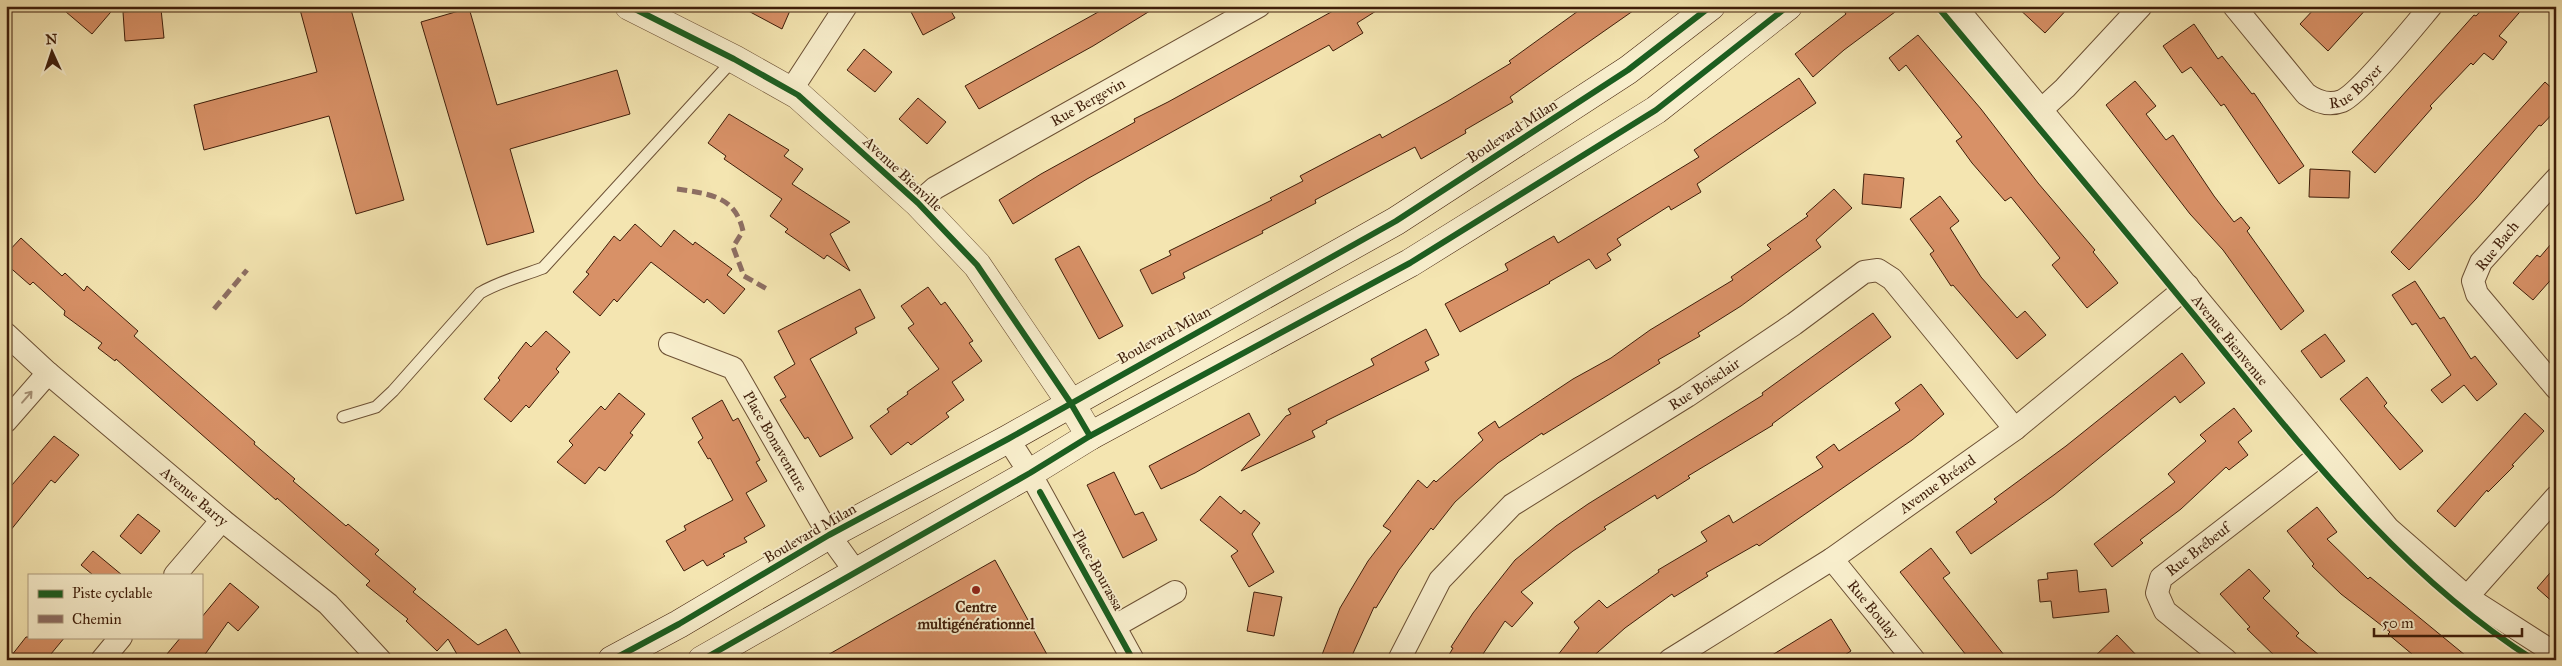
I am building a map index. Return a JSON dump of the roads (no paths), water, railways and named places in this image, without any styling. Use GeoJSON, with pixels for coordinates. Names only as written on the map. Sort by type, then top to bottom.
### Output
{"type":"FeatureCollection","features":[{"type":"Feature","properties":{"kind":"main road","name":"Avenue Bienville"},"geometry":{"type":"LineString","coordinates":[[628,6],[734,58],[798,95],[918,203],[977,265],[1070,402],[1090,436]]}},
{"type":"Feature","properties":{"kind":"main road","name":"Boulevard Milan"},"geometry":{"type":"LineString","coordinates":[[612,660],[679,624],[829,535],[1008,439],[1070,402],[1396,221],[1628,70],[1711,6]]}},
{"type":"Feature","properties":{"kind":"main road"},"geometry":{"type":"LineString","coordinates":[[702,660],[855,571],[1030,473],[1090,436],[1410,263],[1656,110],[1788,6]]}},
{"type":"Feature","properties":{"kind":"street"},"geometry":{"type":"LineString","coordinates":[[790,92],[846,6]]}},
{"type":"Feature","properties":{"kind":"street","name":"Rue Bergevin"},"geometry":{"type":"LineString","coordinates":[[918,203],[935,188],[1259,6]]}},
{"type":"Feature","properties":{"kind":"street","name":"Avenue Bienvenue"},"geometry":{"type":"LineString","coordinates":[[1955,6],[2388,528],[2467,596],[2556,654]]}},
{"type":"Feature","properties":{"kind":"street"},"geometry":{"type":"LineString","coordinates":[[2041,110],[2065,88],[2141,6]]}},
{"type":"Feature","properties":{"kind":"street","name":"Rue Boyer"},"geometry":{"type":"LineString","coordinates":[[2234,6],[2306,94],[2313,99],[2329,103],[2350,96],[2431,6]]}},
{"type":"Feature","properties":{"kind":"street","name":"Rue Bach"},"geometry":{"type":"LineString","coordinates":[[2556,179],[2485,257],[2475,272],[2473,281],[2475,290],[2481,299],[2556,388]]}},
{"type":"Feature","properties":{"kind":"street","name":"Rue Boisclair"},"geometry":{"type":"LineString","coordinates":[[1399,660],[1440,580],[1512,505],[1687,396],[1794,324],[1864,272],[1878,270],[1892,279],[2015,429]]}},
{"type":"Feature","properties":{"kind":"street","name":"Avenue Bréard"},"geometry":{"type":"LineString","coordinates":[[1670,660],[1832,558],[2015,429],[2188,286]]}},
{"type":"Feature","properties":{"kind":"street","name":"Place Bonaventure"},"geometry":{"type":"LineString","coordinates":[[670,344],[733,368],[829,535],[855,571]]}},
{"type":"Feature","properties":{"kind":"street","name":"Avenue Barry"},"geometry":{"type":"LineString","coordinates":[[10,345],[48,373],[222,520],[328,604],[380,660]]}},
{"type":"Feature","properties":{"kind":"street"},"geometry":{"type":"LineString","coordinates":[[6,422],[48,373]]}},
{"type":"Feature","properties":{"kind":"street","name":"Place Bourassa"},"geometry":{"type":"LineString","coordinates":[[1008,439],[1030,473],[1133,660]]}},
{"type":"Feature","properties":{"kind":"street","name":"Rue Brébeuf"},"geometry":{"type":"LineString","coordinates":[[2226,660],[2165,611],[2157,593],[2161,578],[2324,452]]}},
{"type":"Feature","properties":{"kind":"street"},"geometry":{"type":"LineString","coordinates":[[2467,596],[2556,497]]}},
{"type":"Feature","properties":{"kind":"street"},"geometry":{"type":"LineString","coordinates":[[176,574],[222,520]]}},
{"type":"Feature","properties":{"kind":"street","name":"Rue Boulay"},"geometry":{"type":"LineString","coordinates":[[1832,558],[1914,660]]}},
{"type":"Feature","properties":{"kind":"street","name":"Place Bourassa"},"geometry":{"type":"LineString","coordinates":[[1115,626],[1175,592]]}},
{"type":"Feature","properties":{"kind":"street"},"geometry":{"type":"LineString","coordinates":[[102,660],[120,638]]}},
{"type":"Feature","properties":{"kind":"lane"},"geometry":{"type":"LineString","coordinates":[[343,418],[376,407],[393,392],[480,293],[498,282],[518,278],[543,268],[734,58]]}},
{"type":"Feature","properties":{"kind":"place","name":"Centre multigénérationnel"},"geometry":{"type":"Point","coordinates":[976,590]}}]}
